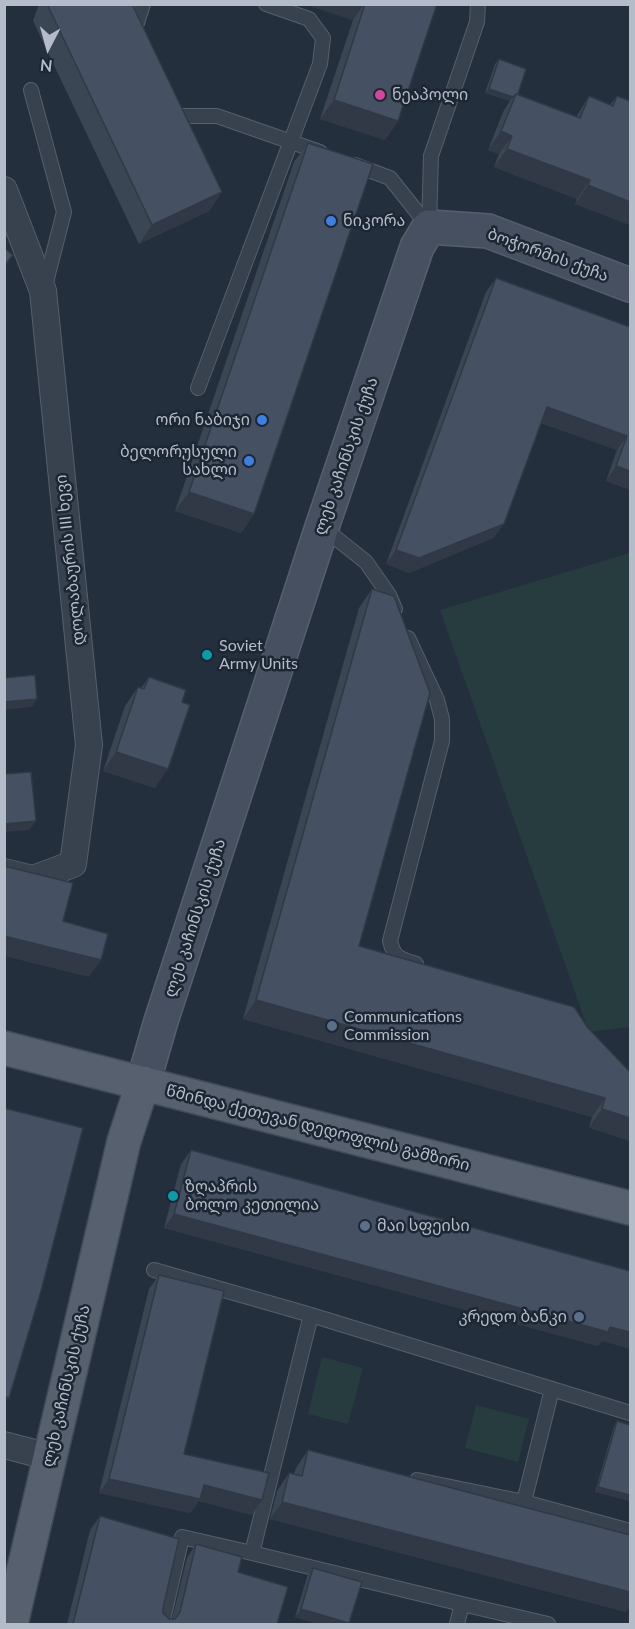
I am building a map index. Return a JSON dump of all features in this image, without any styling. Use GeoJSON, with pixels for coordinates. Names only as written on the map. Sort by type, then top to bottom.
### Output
{"type":"FeatureCollection","features":[{"type":"Feature","properties":{"kind":"main road","name":"ბოჭორმის ქუჩა"},"geometry":{"type":"LineString","coordinates":[[429,227],[488,231],[630,285]]}},
{"type":"Feature","properties":{"kind":"main road","name":"ლეხ კაჩინსკის ქუჩა"},"geometry":{"type":"LineString","coordinates":[[10,1624],[124,1141],[322,527],[417,247],[429,227]]}},
{"type":"Feature","properties":{"kind":"main road","name":"წმინდა ქეთევან დედოფლის გამზირი"},"geometry":{"type":"LineString","coordinates":[[4,1048],[630,1208]]}},
{"type":"Feature","properties":{"kind":"street","name":"დოლაბაურის III ხევი"},"geometry":{"type":"LineString","coordinates":[[4,190],[43,291],[89,745],[73,864],[33,879],[4,872]]}},
{"type":"Feature","properties":{"kind":"street"},"geometry":{"type":"LineString","coordinates":[[4,1445],[50,1457]]}},
{"type":"Feature","properties":{"kind":"lane"},"geometry":{"type":"LineString","coordinates":[[137,23],[143,4]]}},
{"type":"Feature","properties":{"kind":"lane"},"geometry":{"type":"LineString","coordinates":[[198,388],[320,64],[322,38],[309,19],[266,4]]}},
{"type":"Feature","properties":{"kind":"lane"},"geometry":{"type":"LineString","coordinates":[[429,227],[431,156],[477,22],[477,4]]}},
{"type":"Feature","properties":{"kind":"lane"},"geometry":{"type":"LineString","coordinates":[[31,90],[64,212],[43,291]]}},
{"type":"Feature","properties":{"kind":"lane"},"geometry":{"type":"LineString","coordinates":[[179,116],[217,116],[390,178],[429,227]]}},
{"type":"Feature","properties":{"kind":"lane"},"geometry":{"type":"LineString","coordinates":[[322,527],[366,562],[389,595],[437,700],[442,719],[442,741],[390,941],[393,953],[402,960],[424,966]]}},
{"type":"Feature","properties":{"kind":"lane"},"geometry":{"type":"LineString","coordinates":[[154,1270],[311,1315],[630,1413]]}},
{"type":"Feature","properties":{"kind":"lane"},"geometry":{"type":"LineString","coordinates":[[252,1553],[311,1315]]}},
{"type":"Feature","properties":{"kind":"lane"},"geometry":{"type":"LineString","coordinates":[[524,1503],[552,1389]]}},
{"type":"Feature","properties":{"kind":"lane"},"geometry":{"type":"LineString","coordinates":[[402,1476],[524,1503],[630,1531]]}},
{"type":"Feature","properties":{"kind":"lane"},"geometry":{"type":"LineString","coordinates":[[162,1624],[182,1537],[548,1624]]}},
{"type":"Feature","properties":{"kind":"lane"},"geometry":{"type":"LineString","coordinates":[[457,1624],[462,1604]]}},
{"type":"Feature","properties":{"kind":"green space"},"geometry":{"type":"Polygon","coordinates":[[[630,553],[630,1027],[589,1032],[440,610],[630,553]]]}},
{"type":"Feature","properties":{"kind":"green space"},"geometry":{"type":"Polygon","coordinates":[[[322,1357],[363,1368],[348,1424],[308,1414],[322,1357]]]}},
{"type":"Feature","properties":{"kind":"green space"},"geometry":{"type":"Polygon","coordinates":[[[476,1405],[529,1419],[518,1462],[465,1448],[476,1405]]]}},
{"type":"Feature","properties":{"kind":"building"},"geometry":{"type":"Polygon","coordinates":[[[47,4],[132,4],[222,192],[152,225],[47,4]]]}},
{"type":"Feature","properties":{"kind":"building"},"geometry":{"type":"Polygon","coordinates":[[[365,4],[437,4],[398,121],[334,100],[365,4]]]}},
{"type":"Feature","properties":{"kind":"building"},"geometry":{"type":"Polygon","coordinates":[[[499,59],[526,69],[518,94],[513,97],[489,89],[499,59]]]}},
{"type":"Feature","properties":{"kind":"building"},"geometry":{"type":"Polygon","coordinates":[[[516,94],[580,118],[589,96],[613,106],[617,96],[630,101],[630,202],[588,185],[590,180],[507,149],[512,136],[501,131],[516,94]]]}},
{"type":"Feature","properties":{"kind":"building"},"geometry":{"type":"Polygon","coordinates":[[[308,143],[373,164],[254,514],[189,492],[308,143]]]}},
{"type":"Feature","properties":{"kind":"building"},"geometry":{"type":"Polygon","coordinates":[[[4,248],[13,255],[4,266],[4,248]]]}},
{"type":"Feature","properties":{"kind":"building"},"geometry":{"type":"Polygon","coordinates":[[[496,278],[630,327],[630,471],[616,466],[627,436],[547,407],[504,524],[419,558],[396,550],[496,278]]]}},
{"type":"Feature","properties":{"kind":"building"},"geometry":{"type":"Polygon","coordinates":[[[372,589],[394,596],[430,693],[359,946],[574,1007],[588,1028],[630,1072],[630,1118],[602,1109],[605,1098],[256,1000],[372,589]]]}},
{"type":"Feature","properties":{"kind":"building"},"geometry":{"type":"Polygon","coordinates":[[[35,675],[37,699],[4,702],[4,678],[35,675]]]}},
{"type":"Feature","properties":{"kind":"building"},"geometry":{"type":"Polygon","coordinates":[[[149,677],[186,690],[182,702],[190,705],[168,769],[116,752],[138,687],[144,689],[149,677]]]}},
{"type":"Feature","properties":{"kind":"building"},"geometry":{"type":"Polygon","coordinates":[[[31,772],[36,821],[4,824],[4,774],[31,772]]]}},
{"type":"Feature","properties":{"kind":"building"},"geometry":{"type":"Polygon","coordinates":[[[4,866],[73,883],[63,921],[108,934],[101,960],[4,936],[4,866]]]}},
{"type":"Feature","properties":{"kind":"building"},"geometry":{"type":"Polygon","coordinates":[[[4,1108],[83,1128],[41,1291],[9,1398],[4,1396],[4,1108]]]}},
{"type":"Feature","properties":{"kind":"building"},"geometry":{"type":"Polygon","coordinates":[[[191,1150],[630,1271],[630,1332],[610,1327],[608,1332],[174,1214],[191,1150]]]}},
{"type":"Feature","properties":{"kind":"building"},"geometry":{"type":"Polygon","coordinates":[[[159,1275],[224,1291],[184,1454],[269,1473],[262,1500],[204,1485],[200,1499],[109,1479],[159,1275]]]}},
{"type":"Feature","properties":{"kind":"building"},"geometry":{"type":"Polygon","coordinates":[[[617,1421],[630,1425],[630,1495],[598,1487],[617,1421]]]}},
{"type":"Feature","properties":{"kind":"building"},"geometry":{"type":"Polygon","coordinates":[[[308,1450],[630,1535],[630,1592],[282,1502],[289,1473],[302,1476],[308,1450]]]}},
{"type":"Feature","properties":{"kind":"building"},"geometry":{"type":"Polygon","coordinates":[[[100,1516],[179,1539],[163,1608],[163,1613],[169,1619],[175,1619],[180,1612],[196,1544],[242,1557],[238,1572],[288,1587],[277,1624],[73,1624],[100,1516]]]}},
{"type":"Feature","properties":{"kind":"building"},"geometry":{"type":"Polygon","coordinates":[[[313,1568],[362,1582],[349,1623],[301,1609],[313,1568]]]}},
{"type":"Feature","properties":{"kind":"place","name":"ნეაპოლი"},"geometry":{"type":"Point","coordinates":[380,95]}},
{"type":"Feature","properties":{"kind":"place","name":"ნიკორა"},"geometry":{"type":"Point","coordinates":[331,221]}},
{"type":"Feature","properties":{"kind":"place","name":"ორი ნაბიჯი"},"geometry":{"type":"Point","coordinates":[262,420]}},
{"type":"Feature","properties":{"kind":"place","name":"ბელორუსული სახლი"},"geometry":{"type":"Point","coordinates":[249,461]}},
{"type":"Feature","properties":{"kind":"place","name":"Soviet Army Units"},"geometry":{"type":"Point","coordinates":[207,655]}},
{"type":"Feature","properties":{"kind":"place","name":"Communications Commission"},"geometry":{"type":"Point","coordinates":[332,1026]}},
{"type":"Feature","properties":{"kind":"place","name":"ზღაპრის ბოლო კეთილია"},"geometry":{"type":"Point","coordinates":[173,1196]}},
{"type":"Feature","properties":{"kind":"place","name":"მაი სფეისი"},"geometry":{"type":"Point","coordinates":[365,1226]}},
{"type":"Feature","properties":{"kind":"place","name":"კრედო ბანკი"},"geometry":{"type":"Point","coordinates":[579,1317]}}]}
